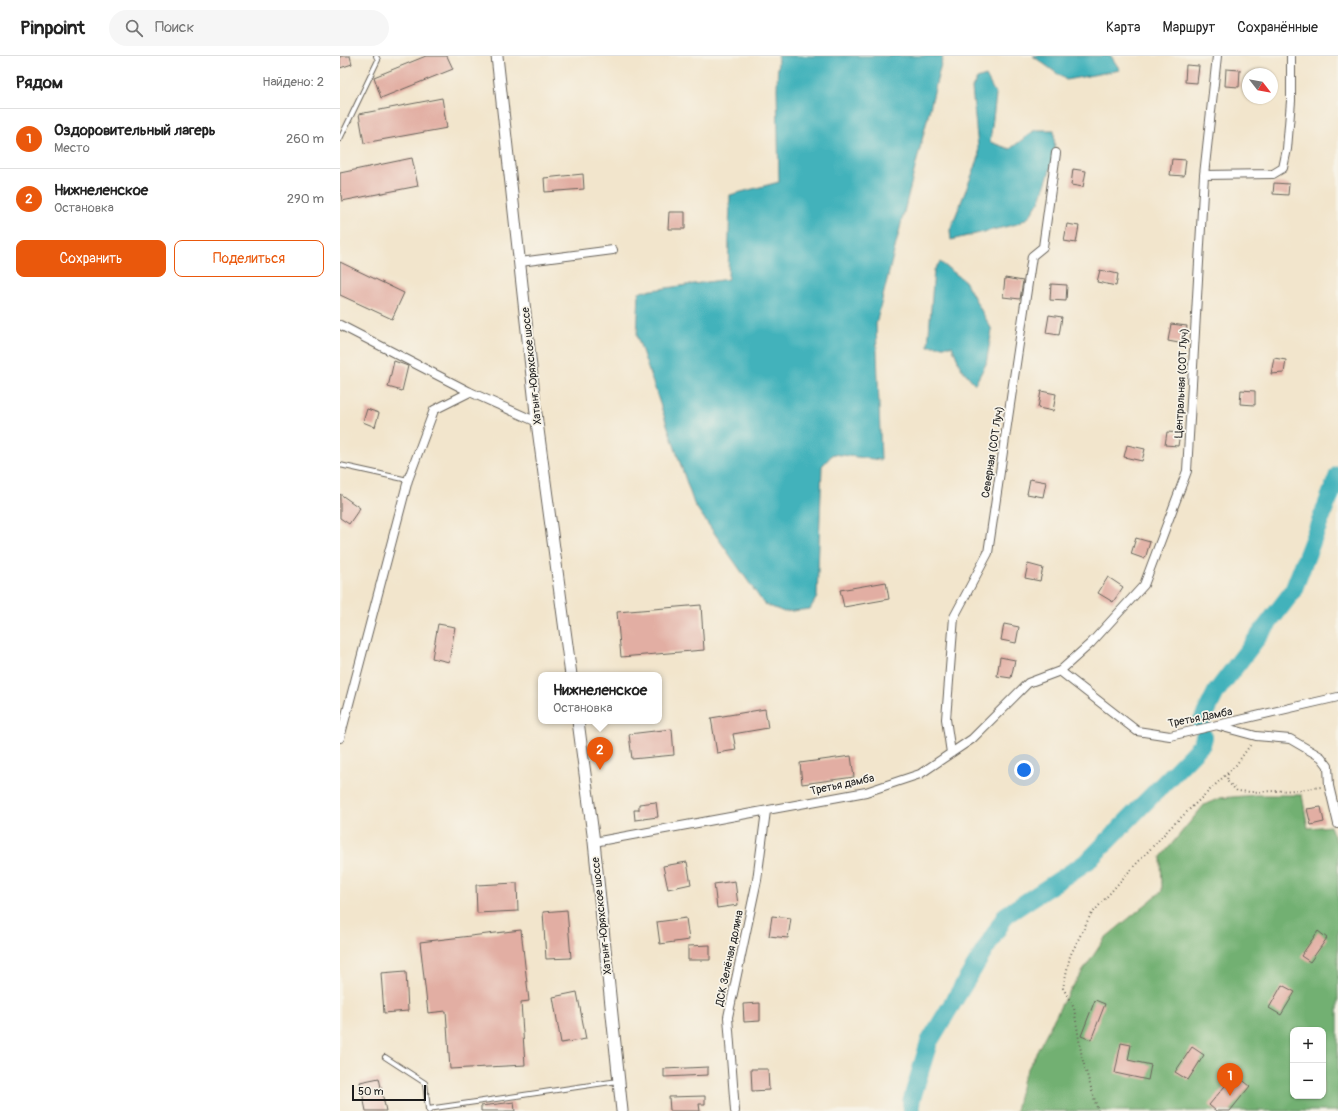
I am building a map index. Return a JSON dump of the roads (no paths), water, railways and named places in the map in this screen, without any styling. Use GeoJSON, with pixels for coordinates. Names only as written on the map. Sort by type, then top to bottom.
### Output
{"type":"FeatureCollection","features":[{"type":"Feature","properties":{"kind":"main road","name":"Хатынг-Юряхское шоссе"},"geometry":{"type":"LineString","coordinates":[[498,56],[537,422],[572,672]]}},
{"type":"Feature","properties":{"kind":"main road","name":"Хатынг-Юряхское шоссе"},"geometry":{"type":"LineString","coordinates":[[578,724],[594,842],[622,1111]]}},
{"type":"Feature","properties":{"kind":"street","name":"Центральная (СОТ Луч)"},"geometry":{"type":"LineString","coordinates":[[1060,671],[1091,643],[1144,585],[1187,471],[1204,175],[1217,56]]}},
{"type":"Feature","properties":{"kind":"street"},"geometry":{"type":"LineString","coordinates":[[1204,175],[1273,174],[1283,168],[1287,149],[1291,101],[1291,56]]}},
{"type":"Feature","properties":{"kind":"street","name":"Северная (СОТ Луч)"},"geometry":{"type":"LineString","coordinates":[[951,753],[946,719],[954,617],[988,553],[1032,256],[1043,247],[1056,153]]}},
{"type":"Feature","properties":{"kind":"street"},"geometry":{"type":"LineString","coordinates":[[520,262],[613,250]]}},
{"type":"Feature","properties":{"kind":"street"},"geometry":{"type":"LineString","coordinates":[[340,325],[470,392],[537,422]]}},
{"type":"Feature","properties":{"kind":"street"},"geometry":{"type":"LineString","coordinates":[[340,738],[408,480],[434,410],[470,392]]}},
{"type":"Feature","properties":{"kind":"street","name":"Третья дамба"},"geometry":{"type":"LineString","coordinates":[[594,842],[866,792],[920,774],[972,739],[1028,683],[1060,671]]}},
{"type":"Feature","properties":{"kind":"street","name":"Третья Дамба"},"geometry":{"type":"LineString","coordinates":[[1060,671],[1137,731],[1170,736],[1338,698]]}},
{"type":"Feature","properties":{"kind":"street"},"geometry":{"type":"LineString","coordinates":[[1219,726],[1256,736],[1290,738],[1321,757],[1328,766],[1329,786],[1338,824]]}},
{"type":"Feature","properties":{"kind":"street","name":"ДСК Зелёная долина"},"geometry":{"type":"LineString","coordinates":[[735,1111],[728,1017],[757,880],[766,811]]}},
{"type":"Feature","properties":{"kind":"lane"},"geometry":{"type":"LineString","coordinates":[[340,139],[378,60],[376,56]]}},
{"type":"Feature","properties":{"kind":"lane"},"geometry":{"type":"LineString","coordinates":[[340,465],[408,480]]}},
{"type":"Feature","properties":{"kind":"lane"},"geometry":{"type":"LineString","coordinates":[[385,1057],[425,1083],[428,1110],[619,1081]]}},
{"type":"Feature","properties":{"kind":"water"},"geometry":{"type":"Polygon","coordinates":[[[778,56],[943,56],[876,324],[881,460],[833,454],[822,466],[817,597],[810,609],[784,612],[764,604],[694,504],[637,336],[639,292],[728,279],[730,195],[779,182],[777,89],[778,56]]]}},
{"type":"Feature","properties":{"kind":"water"},"geometry":{"type":"Polygon","coordinates":[[[1033,56],[1111,56],[1120,70],[1066,80],[1033,56]]]}},
{"type":"Feature","properties":{"kind":"water"},"geometry":{"type":"Polygon","coordinates":[[[986,76],[996,95],[990,142],[1010,149],[1035,130],[1054,130],[1055,155],[1040,200],[1029,217],[1017,224],[951,240],[950,230],[979,157],[972,88],[977,79],[986,76]]]}},
{"type":"Feature","properties":{"kind":"water"},"geometry":{"type":"Polygon","coordinates":[[[940,262],[965,281],[992,330],[986,364],[975,384],[961,368],[952,346],[928,346],[934,270],[940,262]]]}},
{"type":"Feature","properties":{"kind":"waterway"},"geometry":{"type":"LineString","coordinates":[[1201,723],[1216,692],[1293,591],[1338,475]]}},
{"type":"Feature","properties":{"kind":"waterway"},"geometry":{"type":"LineString","coordinates":[[912,1111],[911,1102],[929,1042],[1006,915],[1088,861],[1202,744],[1204,737]]}},
{"type":"Feature","properties":{"kind":"place","name":"Нижнеленское"},"geometry":{"type":"Point","coordinates":[600,770]}},
{"type":"Feature","properties":{"kind":"place","name":"Оздоровительный лагерь"},"geometry":{"type":"Point","coordinates":[1230,1096]}}]}
